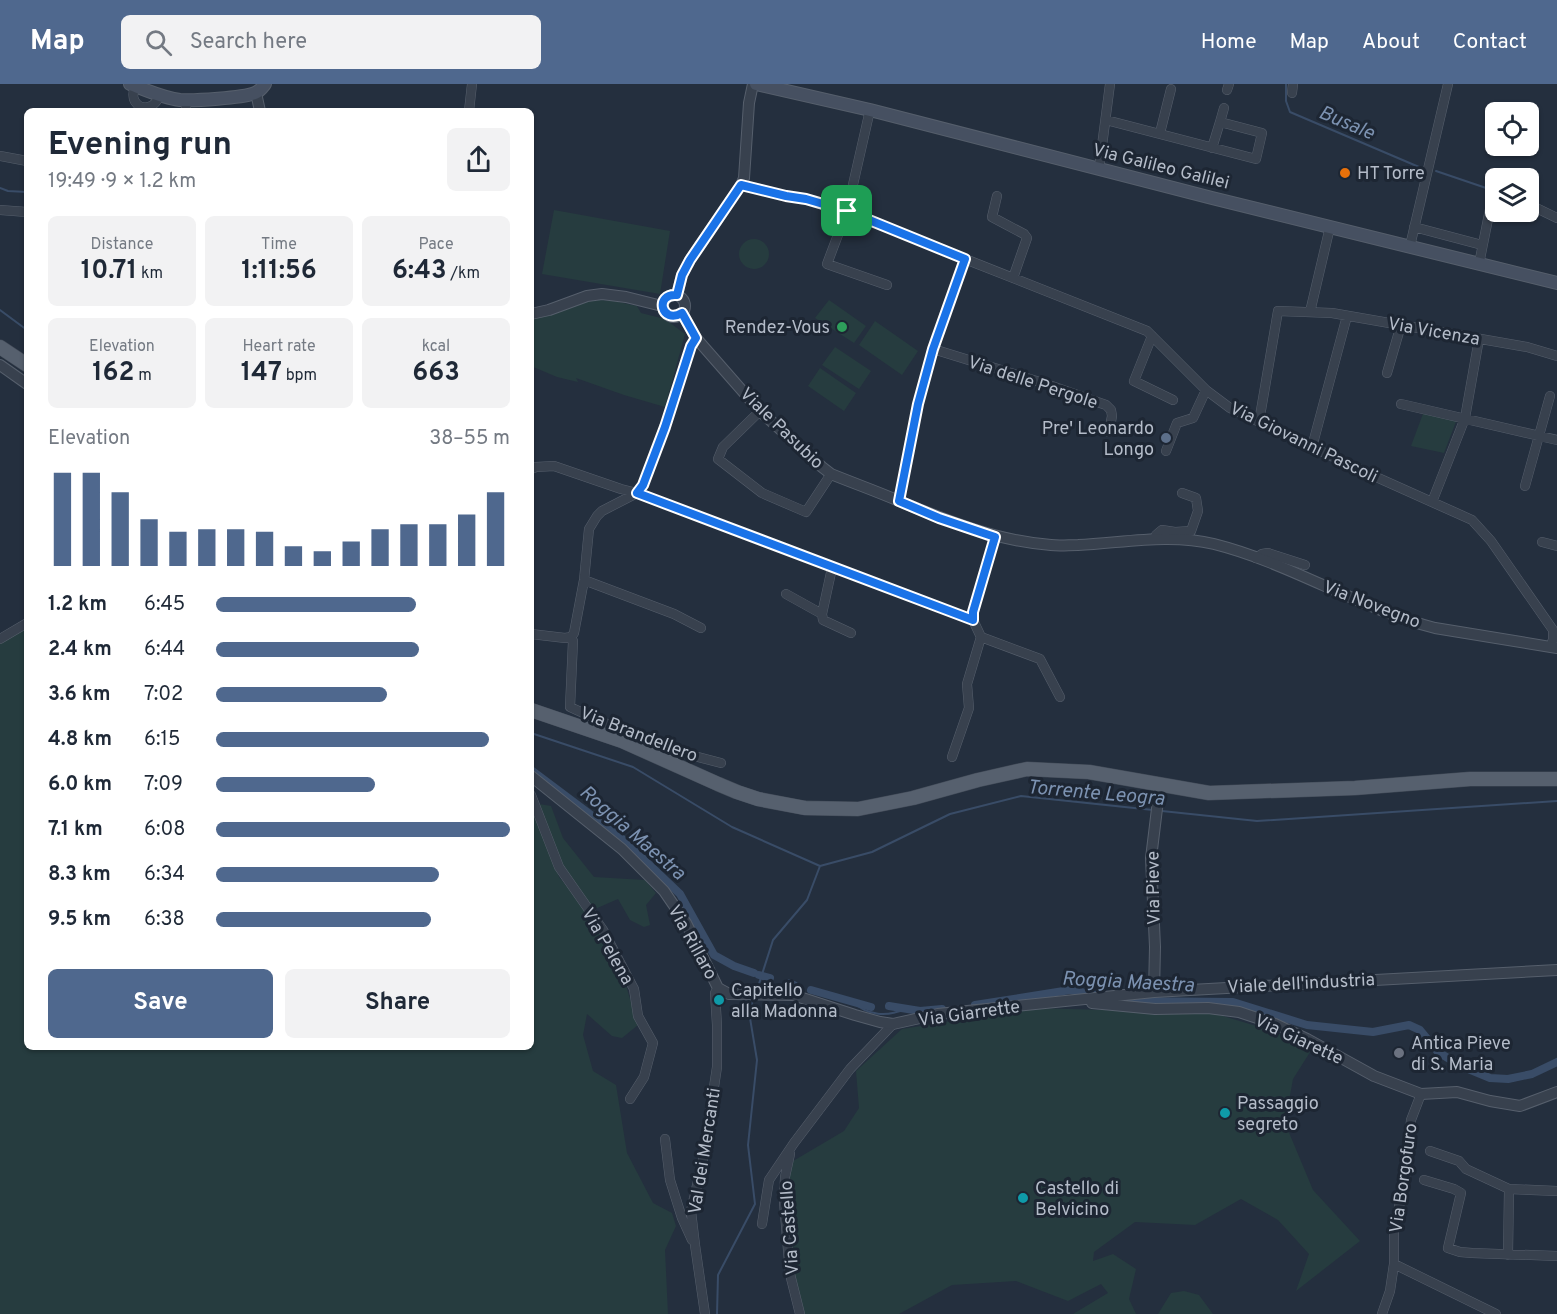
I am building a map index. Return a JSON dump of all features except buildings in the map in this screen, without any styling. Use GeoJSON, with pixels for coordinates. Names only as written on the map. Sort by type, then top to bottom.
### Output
{"type":"FeatureCollection","features":[{"type":"Feature","properties":{"kind":"main road","name":"Via Galileo Galilei"},"geometry":{"type":"LineString","coordinates":[[754,84],[870,110],[1100,170],[1557,283]]}},
{"type":"Feature","properties":{"kind":"main road"},"geometry":{"type":"LineString","coordinates":[[133,85],[186,106],[243,96],[261,89]]}},
{"type":"Feature","properties":{"kind":"main road"},"geometry":{"type":"LineString","coordinates":[[0,346],[24,363]]}},
{"type":"Feature","properties":{"kind":"main road"},"geometry":{"type":"LineString","coordinates":[[534,711],[622,741],[718,784],[758,799],[805,808],[858,808],[913,798],[1028,769],[1089,772],[1209,793],[1355,788],[1470,779],[1557,779]]}},
{"type":"Feature","properties":{"kind":"street"},"geometry":{"type":"LineString","coordinates":[[469,108],[472,84]]}},
{"type":"Feature","properties":{"kind":"street"},"geometry":{"type":"LineString","coordinates":[[662,306],[667,297],[677,295],[682,275],[690,260],[741,185],[746,170],[749,103],[754,84]]}},
{"type":"Feature","properties":{"kind":"street"},"geometry":{"type":"LineString","coordinates":[[1100,170],[1110,84]]}},
{"type":"Feature","properties":{"kind":"street"},"geometry":{"type":"LineString","coordinates":[[1410,246],[1448,84]]}},
{"type":"Feature","properties":{"kind":"street"},"geometry":{"type":"LineString","coordinates":[[133,85],[132,94],[139,108]]}},
{"type":"Feature","properties":{"kind":"street"},"geometry":{"type":"LineString","coordinates":[[260,108],[261,89]]}},
{"type":"Feature","properties":{"kind":"street"},"geometry":{"type":"LineString","coordinates":[[1160,134],[1171,89]]}},
{"type":"Feature","properties":{"kind":"street"},"geometry":{"type":"LineString","coordinates":[[144,108],[155,105],[160,95]]}},
{"type":"Feature","properties":{"kind":"street"},"geometry":{"type":"LineString","coordinates":[[1212,148],[1224,108]]}},
{"type":"Feature","properties":{"kind":"street"},"geometry":{"type":"LineString","coordinates":[[870,110],[847,211],[827,264],[887,285]]}},
{"type":"Feature","properties":{"kind":"street"},"geometry":{"type":"LineString","coordinates":[[1106,120],[1256,159],[1262,133],[1220,122]]}},
{"type":"Feature","properties":{"kind":"street"},"geometry":{"type":"LineString","coordinates":[[0,156],[24,161]]}},
{"type":"Feature","properties":{"kind":"street","name":"Via Giovanni Pascoli"},"geometry":{"type":"LineString","coordinates":[[741,185],[806,199],[847,211],[1147,331],[1206,390],[1230,408],[1472,520],[1491,541],[1553,630],[1554,648]]}},
{"type":"Feature","properties":{"kind":"street"},"geometry":{"type":"LineString","coordinates":[[997,196],[992,217],[1024,234],[1027,238],[1014,278]]}},
{"type":"Feature","properties":{"kind":"street"},"geometry":{"type":"LineString","coordinates":[[1539,209],[1557,218]]}},
{"type":"Feature","properties":{"kind":"street"},"geometry":{"type":"LineString","coordinates":[[0,210],[24,212]]}},
{"type":"Feature","properties":{"kind":"street"},"geometry":{"type":"LineString","coordinates":[[1479,264],[1487,222]]}},
{"type":"Feature","properties":{"kind":"street"},"geometry":{"type":"LineString","coordinates":[[1310,312],[1330,227]]}},
{"type":"Feature","properties":{"kind":"street"},"geometry":{"type":"LineString","coordinates":[[1414,227],[1482,245]]}},
{"type":"Feature","properties":{"kind":"street"},"geometry":{"type":"LineString","coordinates":[[899,501],[918,404],[933,349],[965,259]]}},
{"type":"Feature","properties":{"kind":"street"},"geometry":{"type":"LineString","coordinates":[[534,313],[588,296],[602,294],[662,306]]}},
{"type":"Feature","properties":{"kind":"street","name":"Viale Pasubio"},"geometry":{"type":"LineString","coordinates":[[677,295],[683,300],[682,313],[696,338],[760,411],[831,474],[939,518],[995,537],[1019,542],[1053,546],[1155,539],[1193,540]]}},
{"type":"Feature","properties":{"kind":"street"},"geometry":{"type":"LineString","coordinates":[[662,306],[665,313],[671,316],[682,313]]}},
{"type":"Feature","properties":{"kind":"street","name":"Via Vicenza"},"geometry":{"type":"LineString","coordinates":[[1259,422],[1278,311],[1332,313],[1527,347],[1557,356]]}},
{"type":"Feature","properties":{"kind":"street"},"geometry":{"type":"LineString","coordinates":[[1312,447],[1347,316]]}},
{"type":"Feature","properties":{"kind":"street"},"geometry":{"type":"LineString","coordinates":[[1387,373],[1401,325]]}},
{"type":"Feature","properties":{"kind":"street"},"geometry":{"type":"LineString","coordinates":[[1152,336],[1134,381],[1173,400]]}},
{"type":"Feature","properties":{"kind":"street"},"geometry":{"type":"LineString","coordinates":[[637,493],[643,485],[665,427],[691,346],[696,338]]}},
{"type":"Feature","properties":{"kind":"street"},"geometry":{"type":"LineString","coordinates":[[1432,502],[1465,418],[1479,339]]}},
{"type":"Feature","properties":{"kind":"street","name":"Via delle Pergole"},"geometry":{"type":"LineString","coordinates":[[933,349],[1106,405],[1111,410],[1112,416],[1109,432]]}},
{"type":"Feature","properties":{"kind":"street"},"geometry":{"type":"LineString","coordinates":[[0,365],[24,382]]}},
{"type":"Feature","properties":{"kind":"street"},"geometry":{"type":"LineString","coordinates":[[1166,451],[1177,423],[1193,418],[1206,390]]}},
{"type":"Feature","properties":{"kind":"street"},"geometry":{"type":"LineString","coordinates":[[1525,486],[1550,396]]}},
{"type":"Feature","properties":{"kind":"street"},"geometry":{"type":"LineString","coordinates":[[1401,404],[1557,440]]}},
{"type":"Feature","properties":{"kind":"street"},"geometry":{"type":"LineString","coordinates":[[760,411],[723,447],[718,459],[762,493],[806,512],[831,474]]}},
{"type":"Feature","properties":{"kind":"street"},"geometry":{"type":"LineString","coordinates":[[534,468],[554,466],[637,493],[973,620]]}},
{"type":"Feature","properties":{"kind":"street","name":"Via Brandellero"},"geometry":{"type":"LineString","coordinates":[[637,493],[602,511],[592,522],[587,539],[584,580],[574,633],[571,637],[573,641],[570,707],[679,752],[722,763]]}},
{"type":"Feature","properties":{"kind":"street"},"geometry":{"type":"LineString","coordinates":[[1155,539],[1162,530],[1191,531],[1198,511],[1196,498],[1182,493]]}},
{"type":"Feature","properties":{"kind":"street"},"geometry":{"type":"LineString","coordinates":[[952,756],[969,708],[967,684],[981,637],[973,620],[973,612],[995,537]]}},
{"type":"Feature","properties":{"kind":"street","name":"Via Novegno"},"geometry":{"type":"LineString","coordinates":[[1193,540],[1256,558],[1416,623],[1554,648]]}},
{"type":"Feature","properties":{"kind":"street"},"geometry":{"type":"LineString","coordinates":[[1542,542],[1557,546]]}},
{"type":"Feature","properties":{"kind":"street"},"geometry":{"type":"LineString","coordinates":[[1256,558],[1268,553],[1305,565]]}},
{"type":"Feature","properties":{"kind":"street"},"geometry":{"type":"LineString","coordinates":[[832,568],[822,614],[823,620],[851,633]]}},
{"type":"Feature","properties":{"kind":"street"},"geometry":{"type":"LineString","coordinates":[[584,580],[674,614],[701,628]]}},
{"type":"Feature","properties":{"kind":"street"},"geometry":{"type":"LineString","coordinates":[[786,594],[822,614]]}},
{"type":"Feature","properties":{"kind":"street"},"geometry":{"type":"LineString","coordinates":[[0,639],[24,625]]}},
{"type":"Feature","properties":{"kind":"street"},"geometry":{"type":"LineString","coordinates":[[534,634],[571,637]]}},
{"type":"Feature","properties":{"kind":"street"},"geometry":{"type":"LineString","coordinates":[[981,637],[1040,659],[1060,697]]}},
{"type":"Feature","properties":{"kind":"street","name":"Via Rillaro"},"geometry":{"type":"LineString","coordinates":[[534,778],[622,849],[664,891],[686,923],[718,988],[729,994],[794,995],[855,1015],[893,1024]]}},
{"type":"Feature","properties":{"kind":"street","name":"Via Pieve"},"geometry":{"type":"LineString","coordinates":[[1154,992],[1155,947],[1151,858],[1160,784]]}},
{"type":"Feature","properties":{"kind":"street","name":"Via Pelena"},"geometry":{"type":"LineString","coordinates":[[534,803],[559,867],[603,930],[634,989],[638,1016],[653,1043],[644,1077],[630,1100]]}},
{"type":"Feature","properties":{"kind":"street","name":"Viale dell'industria"},"geometry":{"type":"LineString","coordinates":[[1046,1003],[1154,992],[1557,970]]}},
{"type":"Feature","properties":{"kind":"street","name":"Val dei Mercanti"},"geometry":{"type":"LineString","coordinates":[[705,1314],[692,1211],[703,1160],[717,1067],[715,993],[718,988]]}},
{"type":"Feature","properties":{"kind":"street","name":"Via Giarette"},"geometry":{"type":"LineString","coordinates":[[1064,1001],[1155,1009],[1208,1008],[1239,1012],[1275,1024],[1374,1076],[1420,1094]]}},
{"type":"Feature","properties":{"kind":"street","name":"Via Giarrette"},"geometry":{"type":"LineString","coordinates":[[893,1024],[938,1014],[1046,1003]]}},
{"type":"Feature","properties":{"kind":"street","name":"Via Castello"},"geometry":{"type":"LineString","coordinates":[[762,1224],[769,1180],[850,1069],[893,1024]]}},
{"type":"Feature","properties":{"kind":"street"},"geometry":{"type":"LineString","coordinates":[[1420,1094],[1457,1092],[1520,1106],[1557,1092]]}},
{"type":"Feature","properties":{"kind":"street","name":"Via Borgofuro"},"geometry":{"type":"LineString","coordinates":[[1382,1314],[1390,1291],[1394,1264],[1394,1231],[1406,1173],[1410,1120],[1420,1094]]}},
{"type":"Feature","properties":{"kind":"street"},"geometry":{"type":"LineString","coordinates":[[665,1139],[670,1180],[682,1218],[695,1245]]}},
{"type":"Feature","properties":{"kind":"street","name":"Via Castello"},"geometry":{"type":"LineString","coordinates":[[794,1143],[785,1177],[784,1202],[790,1274],[800,1314]]}},
{"type":"Feature","properties":{"kind":"street"},"geometry":{"type":"LineString","coordinates":[[1430,1151],[1459,1161],[1466,1169],[1509,1189],[1557,1191]]}},
{"type":"Feature","properties":{"kind":"street"},"geometry":{"type":"LineString","coordinates":[[1424,1180],[1461,1193],[1448,1248],[1460,1252],[1557,1257]]}},
{"type":"Feature","properties":{"kind":"street"},"geometry":{"type":"LineString","coordinates":[[1508,1255],[1509,1189]]}},
{"type":"Feature","properties":{"kind":"street"},"geometry":{"type":"LineString","coordinates":[[1394,1264],[1496,1314]]}},
{"type":"Feature","properties":{"kind":"green space"},"geometry":{"type":"Polygon","coordinates":[[[554,210],[670,231],[660,294],[542,274],[554,210]]]}},
{"type":"Feature","properties":{"kind":"green space"},"geometry":{"type":"Polygon","coordinates":[[[754,239],[765,243],[769,254],[765,265],[754,269],[743,265],[739,254],[743,243],[754,239]]]}},
{"type":"Feature","properties":{"kind":"green space"},"geometry":{"type":"Polygon","coordinates":[[[599,300],[637,306],[641,313],[665,319],[685,334],[665,407],[576,378],[578,382],[557,377],[534,367],[534,320],[599,300]]]}},
{"type":"Feature","properties":{"kind":"green space"},"geometry":{"type":"Polygon","coordinates":[[[829,300],[866,326],[854,343],[815,318],[829,300]]]}},
{"type":"Feature","properties":{"kind":"green space"},"geometry":{"type":"Polygon","coordinates":[[[875,321],[918,351],[902,375],[859,345],[875,321]]]}},
{"type":"Feature","properties":{"kind":"green space"},"geometry":{"type":"Polygon","coordinates":[[[835,347],[871,371],[859,389],[822,365],[835,347]]]}},
{"type":"Feature","properties":{"kind":"green space"},"geometry":{"type":"Polygon","coordinates":[[[820,368],[856,393],[844,411],[808,386],[820,368]]]}},
{"type":"Feature","properties":{"kind":"green space"},"geometry":{"type":"Polygon","coordinates":[[[1424,411],[1457,419],[1444,453],[1411,446],[1424,411]]]}},
{"type":"Feature","properties":{"kind":"green space"},"geometry":{"type":"Polygon","coordinates":[[[24,629],[24,1050],[534,1050],[534,802],[559,877],[612,940],[638,1025],[622,1038],[612,1036],[587,1014],[583,1035],[593,1071],[616,1085],[627,1153],[653,1203],[672,1213],[676,1226],[665,1250],[668,1314],[0,1314],[0,644],[24,629]]]}},
{"type":"Feature","properties":{"kind":"green space"},"geometry":{"type":"Polygon","coordinates":[[[539,804],[551,806],[563,838],[594,877],[645,880],[656,893],[646,905],[650,925],[644,927],[630,920],[618,899],[595,909],[566,880],[539,804]]]}},
{"type":"Feature","properties":{"kind":"green space"},"geometry":{"type":"Polygon","coordinates":[[[1033,1008],[1213,1013],[1273,1031],[1312,1049],[1293,1079],[1285,1123],[1313,1190],[1360,1241],[1296,1291],[1309,1254],[1278,1220],[1241,1199],[1195,1225],[1135,1222],[1094,1252],[1093,1261],[1113,1254],[1136,1269],[1129,1299],[1136,1314],[1073,1314],[1108,1293],[1101,1284],[1068,1301],[1016,1281],[952,1285],[899,1314],[799,1314],[787,1258],[788,1164],[844,1131],[859,1108],[856,1071],[902,1029],[1033,1008]]]}},
{"type":"Feature","properties":{"kind":"green space"},"geometry":{"type":"Polygon","coordinates":[[[1184,1291],[1199,1295],[1213,1314],[1158,1314],[1171,1293],[1184,1291]]]}},
{"type":"Feature","properties":{"kind":"waterway","name":"Busale"},"geometry":{"type":"LineString","coordinates":[[1286,84],[1286,101],[1290,112],[1419,167]]}},
{"type":"Feature","properties":{"kind":"waterway","name":"Busale"},"geometry":{"type":"LineString","coordinates":[[1436,171],[1485,188]]}},
{"type":"Feature","properties":{"kind":"waterway"},"geometry":{"type":"LineString","coordinates":[[0,188],[24,192]]}},
{"type":"Feature","properties":{"kind":"waterway","name":"Torrente Leogra"},"geometry":{"type":"LineString","coordinates":[[0,310],[24,328]]}},
{"type":"Feature","properties":{"kind":"waterway","name":"Torrente Leogra"},"geometry":{"type":"LineString","coordinates":[[534,734],[633,767],[732,827],[820,866],[872,852],[950,814],[1021,796],[1153,810]]}},
{"type":"Feature","properties":{"kind":"waterway","name":"Roggia Maestra"},"geometry":{"type":"LineString","coordinates":[[534,772],[619,836],[680,894],[714,955],[734,966],[754,973]]}},
{"type":"Feature","properties":{"kind":"waterway","name":"Torrente Leogra"},"geometry":{"type":"LineString","coordinates":[[1162,811],[1257,821],[1557,801]]}},
{"type":"Feature","properties":{"kind":"waterway"},"geometry":{"type":"LineString","coordinates":[[757,990],[773,940],[807,900],[820,866]]}},
{"type":"Feature","properties":{"kind":"waterway","name":"Roggia Maestra"},"geometry":{"type":"LineString","coordinates":[[759,975],[770,978]]}},
{"type":"Feature","properties":{"kind":"waterway","name":"Roggia Maestra"},"geometry":{"type":"LineString","coordinates":[[788,983],[794,985]]}},
{"type":"Feature","properties":{"kind":"waterway","name":"Roggia Maestra"},"geometry":{"type":"LineString","coordinates":[[811,990],[871,1007]]}},
{"type":"Feature","properties":{"kind":"waterway","name":"Roggia Maestra"},"geometry":{"type":"LineString","coordinates":[[975,1005],[1070,990],[1096,995]]}},
{"type":"Feature","properties":{"kind":"waterway"},"geometry":{"type":"LineString","coordinates":[[717,1314],[718,1275],[755,1204],[748,1145],[757,1060],[749,1012],[754,998]]}},
{"type":"Feature","properties":{"kind":"waterway","name":"Roggia Maestra"},"geometry":{"type":"LineString","coordinates":[[1126,1001],[1233,1002],[1307,1025],[1373,1032],[1409,1025],[1420,1030],[1438,1052],[1461,1066],[1490,1078],[1508,1079],[1532,1074],[1557,1062]]}},
{"type":"Feature","properties":{"kind":"waterway"},"geometry":{"type":"LineString","coordinates":[[853,1002],[865,1010],[878,1014],[905,1009]]}},
{"type":"Feature","properties":{"kind":"waterway","name":"Roggia Maestra"},"geometry":{"type":"LineString","coordinates":[[889,1006],[920,1011],[942,1009]]}},
{"type":"Feature","properties":{"kind":"place","name":"HT Torre"},"geometry":{"type":"Point","coordinates":[1345,173]}},
{"type":"Feature","properties":{"kind":"place","name":"Rendez-Vous"},"geometry":{"type":"Point","coordinates":[842,327]}},
{"type":"Feature","properties":{"kind":"place","name":"Pre' Leonardo Longo"},"geometry":{"type":"Point","coordinates":[1166,438]}},
{"type":"Feature","properties":{"kind":"place","name":"Capitello alla Madonna"},"geometry":{"type":"Point","coordinates":[719,1000]}},
{"type":"Feature","properties":{"kind":"place","name":"Antica Pieve di S. Maria"},"geometry":{"type":"Point","coordinates":[1399,1053]}},
{"type":"Feature","properties":{"kind":"place","name":"Passaggio segreto"},"geometry":{"type":"Point","coordinates":[1225,1113]}},
{"type":"Feature","properties":{"kind":"place","name":"Castello di Belvicino"},"geometry":{"type":"Point","coordinates":[1023,1198]}},
{"type":"Feature","properties":{"kind":"route"},"geometry":{"type":"LineString","coordinates":[[741,185],[806,199],[847,211],[965,259],[933,349],[918,404],[899,501],[939,518],[995,537],[973,612],[973,620],[637,493],[643,485],[665,427],[691,346],[696,338],[682,313],[671,316],[665,313],[662,306],[664,299],[670,295],[677,295],[682,275],[690,260],[741,185]]}}]}
